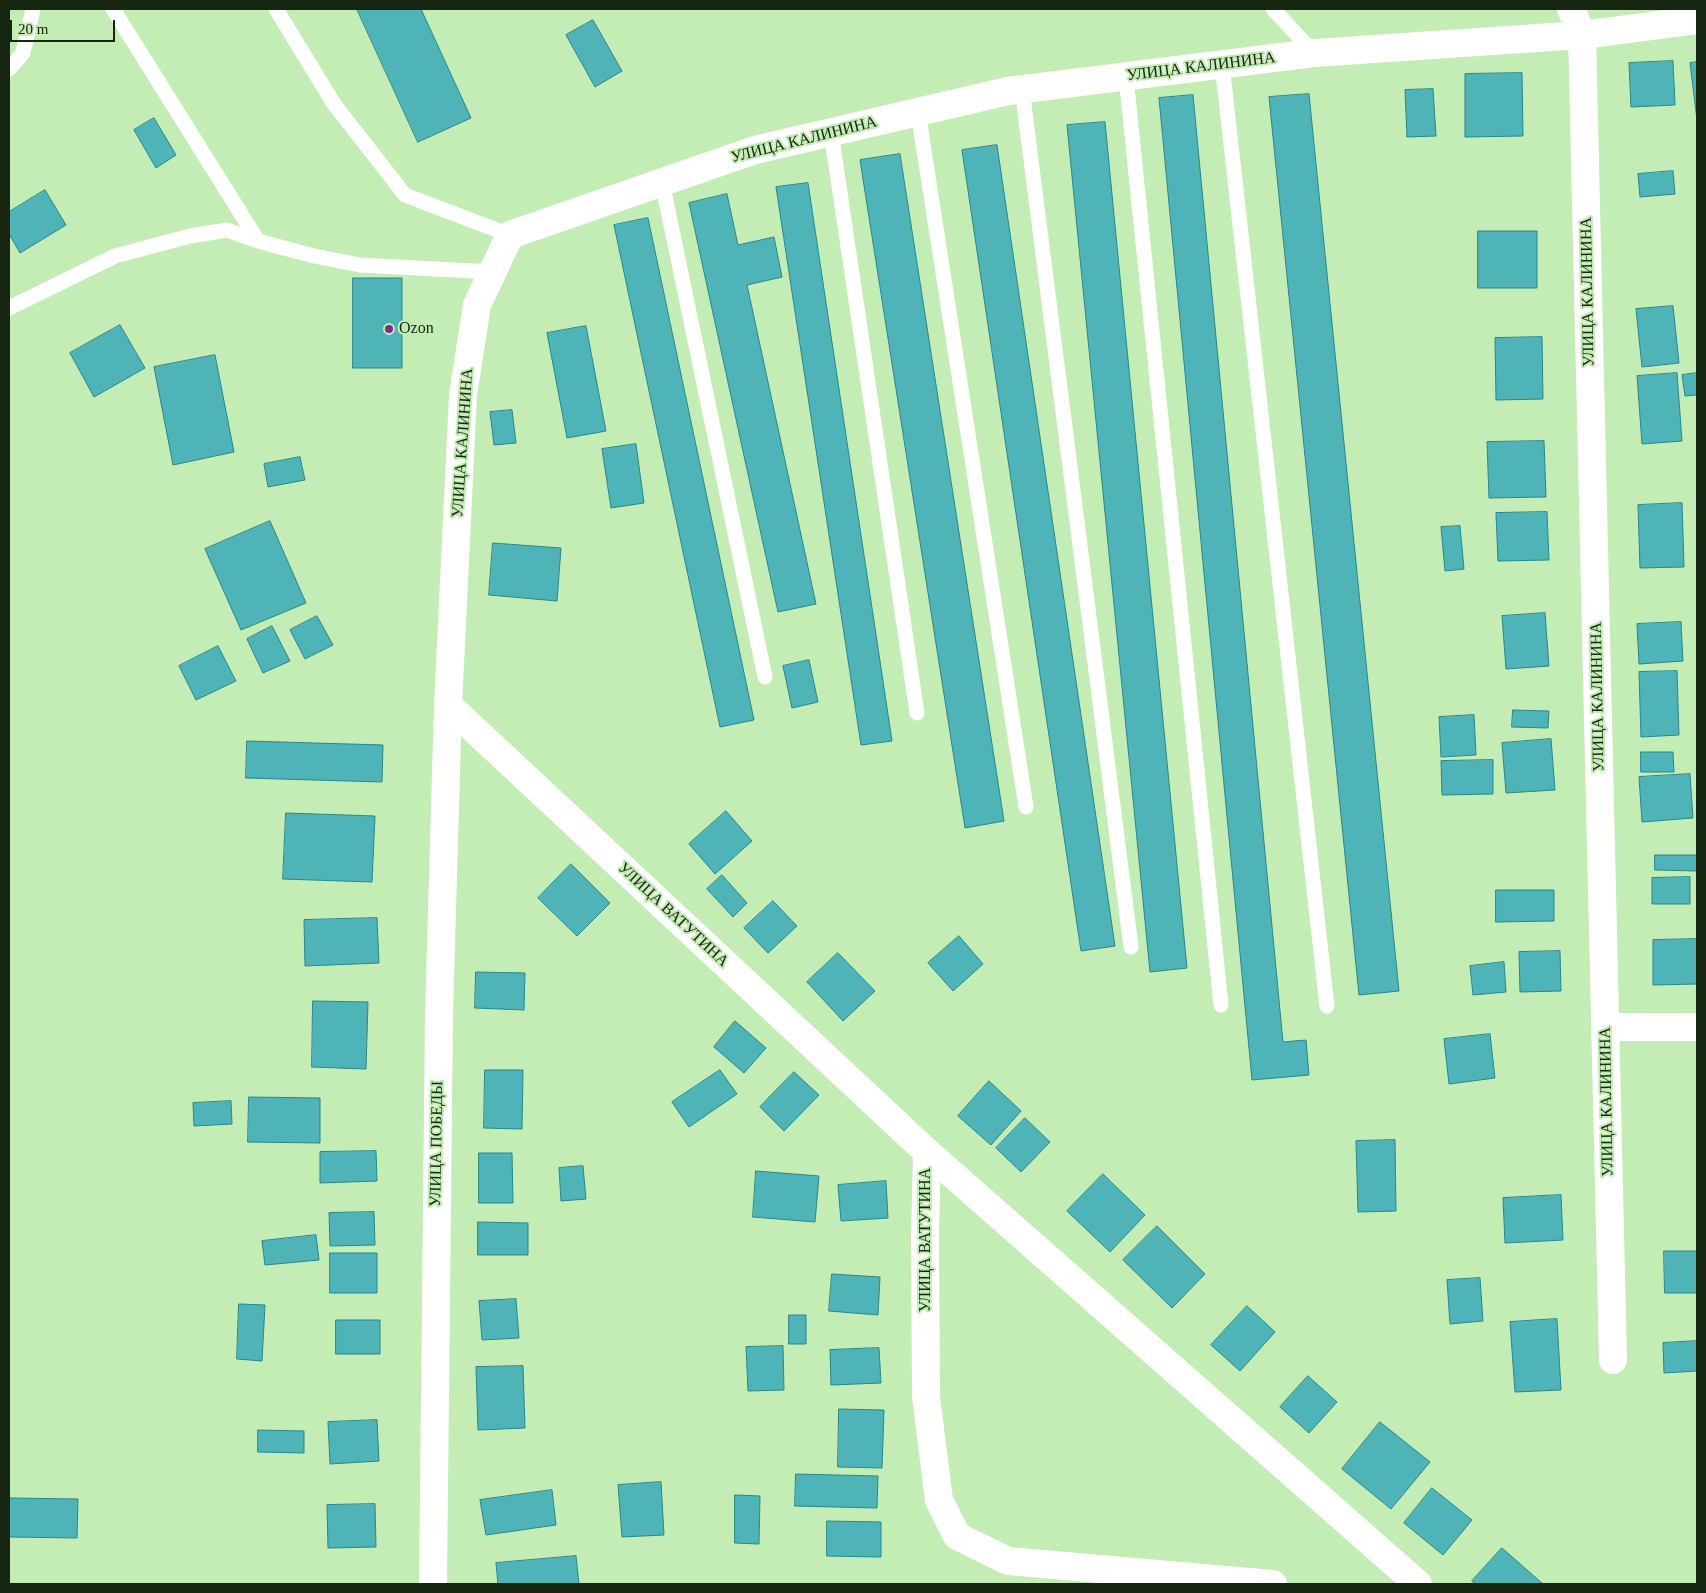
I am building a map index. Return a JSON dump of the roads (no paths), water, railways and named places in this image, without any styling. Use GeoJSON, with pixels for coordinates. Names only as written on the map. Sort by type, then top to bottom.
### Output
{"type":"FeatureCollection","features":[{"type":"Feature","properties":{"kind":"street","name":"УЛИЦА КАЛИНИНА"},"geometry":{"type":"LineString","coordinates":[[1572,9],[1582,35],[1613,1360]]}},
{"type":"Feature","properties":{"kind":"street","name":"УЛИЦА КАЛИНИНА"},"geometry":{"type":"LineString","coordinates":[[448,705],[464,395],[477,305],[510,235],[755,150],[1008,91],[1314,53],[1582,35],[1697,20]]}},
{"type":"Feature","properties":{"kind":"street","name":"УЛИЦА ВАТУТИНА"},"geometry":{"type":"LineString","coordinates":[[448,705],[927,1152],[925,1236],[926,1397],[939,1500],[957,1536],[1008,1562],[1273,1584]]}},
{"type":"Feature","properties":{"kind":"street","name":"УЛИЦА ПОБЕДЫ"},"geometry":{"type":"LineString","coordinates":[[433,1584],[439,1014],[448,705]]}},
{"type":"Feature","properties":{"kind":"street"},"geometry":{"type":"LineString","coordinates":[[1606,1026],[1697,1027]]}},
{"type":"Feature","properties":{"kind":"street"},"geometry":{"type":"LineString","coordinates":[[927,1152],[1418,1584]]}},
{"type":"Feature","properties":{"kind":"lane"},"geometry":{"type":"LineString","coordinates":[[9,69],[23,53],[33,9]]}},
{"type":"Feature","properties":{"kind":"lane"},"geometry":{"type":"LineString","coordinates":[[113,9],[258,241]]}},
{"type":"Feature","properties":{"kind":"lane"},"geometry":{"type":"LineString","coordinates":[[276,9],[334,104],[405,195],[510,235]]}},
{"type":"Feature","properties":{"kind":"lane"},"geometry":{"type":"LineString","coordinates":[[1273,9],[1314,53]]}},
{"type":"Feature","properties":{"kind":"lane"},"geometry":{"type":"LineString","coordinates":[[1222,64],[1327,1006]]}},
{"type":"Feature","properties":{"kind":"lane"},"geometry":{"type":"LineString","coordinates":[[1126,76],[1221,1005]]}},
{"type":"Feature","properties":{"kind":"lane"},"geometry":{"type":"LineString","coordinates":[[1022,90],[1131,947]]}},
{"type":"Feature","properties":{"kind":"lane"},"geometry":{"type":"LineString","coordinates":[[918,112],[1026,807]]}},
{"type":"Feature","properties":{"kind":"lane"},"geometry":{"type":"LineString","coordinates":[[831,132],[917,713]]}},
{"type":"Feature","properties":{"kind":"lane"},"geometry":{"type":"LineString","coordinates":[[662,182],[766,677]]}},
{"type":"Feature","properties":{"kind":"lane"},"geometry":{"type":"LineString","coordinates":[[9,308],[114,256],[190,236],[227,230],[258,241],[314,256],[360,265],[493,272]]}},
{"type":"Feature","properties":{"kind":"place","name":"Ozon"},"geometry":{"type":"Point","coordinates":[389,329]}}]}
